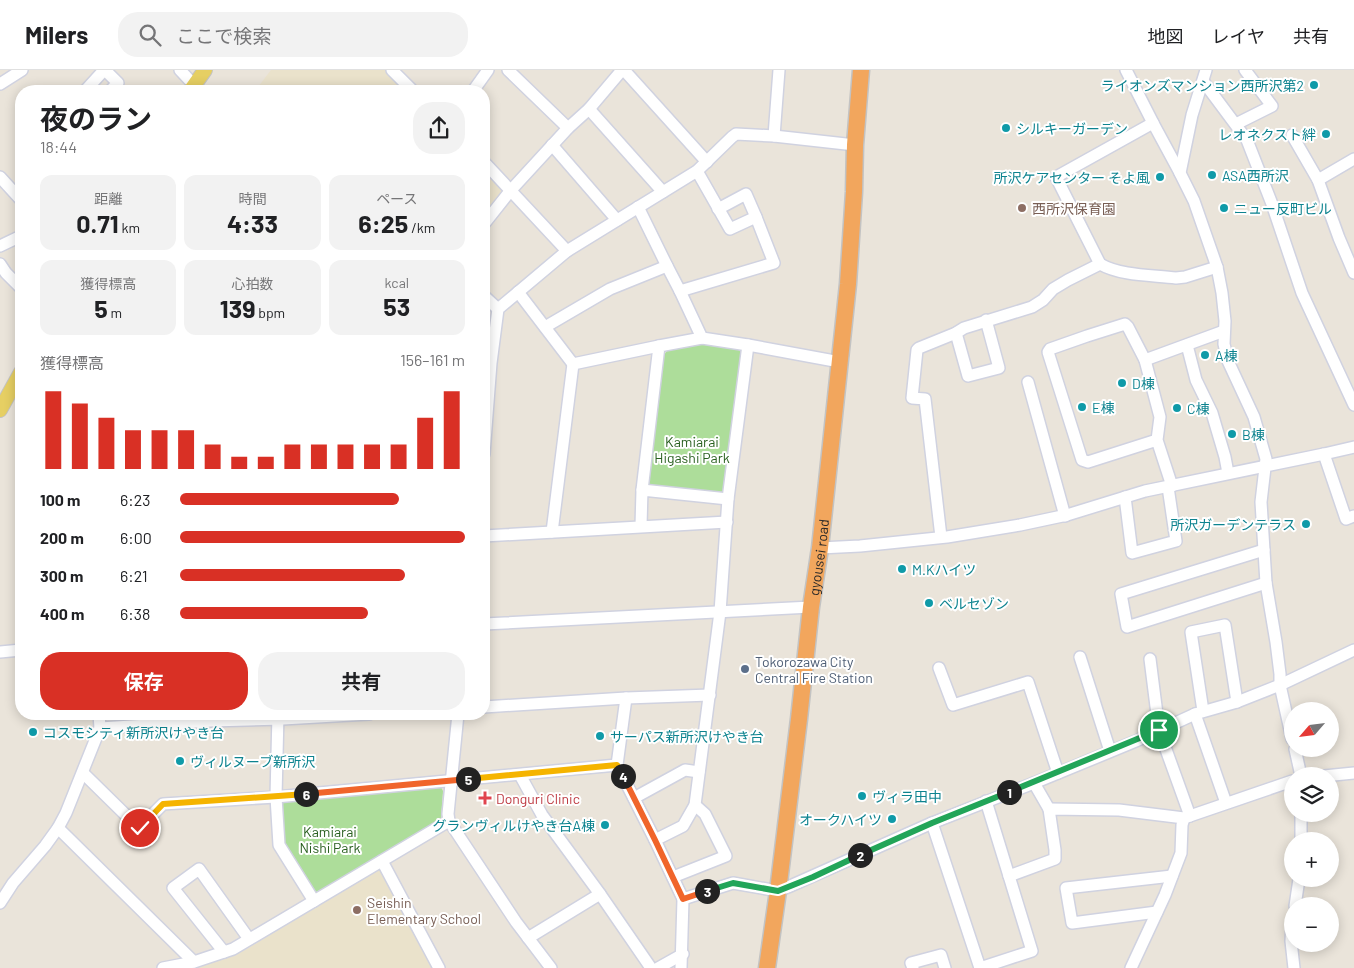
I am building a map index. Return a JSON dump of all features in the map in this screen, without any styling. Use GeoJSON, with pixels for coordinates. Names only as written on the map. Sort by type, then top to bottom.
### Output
{"type":"FeatureCollection","features":[{"type":"Feature","properties":{"kind":"highway","name":"gyousei road"},"geometry":{"type":"LineString","coordinates":[[767,968],[799,719],[811,607],[820,548],[840,362],[848,284],[861,70]]}},
{"type":"Feature","properties":{"kind":"main road"},"geometry":{"type":"LineString","coordinates":[[194,85],[205,70]]}},
{"type":"Feature","properties":{"kind":"main road"},"geometry":{"type":"LineString","coordinates":[[0,410],[15,383]]}},
{"type":"Feature","properties":{"kind":"street"},"geometry":{"type":"LineString","coordinates":[[0,84],[22,70]]}},
{"type":"Feature","properties":{"kind":"street"},"geometry":{"type":"LineString","coordinates":[[90,85],[104,70],[118,83],[116,85]]}},
{"type":"Feature","properties":{"kind":"street"},"geometry":{"type":"LineString","coordinates":[[180,70],[190,85]]}},
{"type":"Feature","properties":{"kind":"street"},"geometry":{"type":"LineString","coordinates":[[392,70],[407,85]]}},
{"type":"Feature","properties":{"kind":"street"},"geometry":{"type":"LineString","coordinates":[[477,85],[488,70]]}},
{"type":"Feature","properties":{"kind":"street"},"geometry":{"type":"LineString","coordinates":[[508,70],[568,128]]}},
{"type":"Feature","properties":{"kind":"street"},"geometry":{"type":"LineString","coordinates":[[490,216],[511,190],[568,128],[589,109],[623,70],[707,162]]}},
{"type":"Feature","properties":{"kind":"street"},"geometry":{"type":"LineString","coordinates":[[774,136],[779,70]]}},
{"type":"Feature","properties":{"kind":"street"},"geometry":{"type":"LineString","coordinates":[[1126,70],[1194,201],[1217,267],[1225,321],[1224,344],[1228,360],[1254,417],[1266,459],[1261,502],[1266,583],[1284,703]]}},
{"type":"Feature","properties":{"kind":"street"},"geometry":{"type":"LineString","coordinates":[[1236,124],[1272,106],[1245,70]]}},
{"type":"Feature","properties":{"kind":"street"},"geometry":{"type":"LineString","coordinates":[[1180,173],[1192,115],[1205,75]]}},
{"type":"Feature","properties":{"kind":"street"},"geometry":{"type":"LineString","coordinates":[[1205,75],[1247,140],[1272,204],[1302,293],[1354,405]]}},
{"type":"Feature","properties":{"kind":"street"},"geometry":{"type":"LineString","coordinates":[[589,109],[663,192]]}},
{"type":"Feature","properties":{"kind":"street"},"geometry":{"type":"LineString","coordinates":[[1153,123],[1056,177],[1100,264],[1108,269],[1176,278],[1217,267]]}},
{"type":"Feature","properties":{"kind":"street"},"geometry":{"type":"LineString","coordinates":[[490,338],[498,309],[567,251],[697,171],[736,134],[774,136],[855,145]]}},
{"type":"Feature","properties":{"kind":"street"},"geometry":{"type":"LineString","coordinates":[[1292,135],[1318,180],[1354,273]]}},
{"type":"Feature","properties":{"kind":"street"},"geometry":{"type":"LineString","coordinates":[[552,145],[617,220]]}},
{"type":"Feature","properties":{"kind":"street"},"geometry":{"type":"LineString","coordinates":[[1318,180],[1354,159]]}},
{"type":"Feature","properties":{"kind":"street"},"geometry":{"type":"LineString","coordinates":[[490,168],[567,251]]}},
{"type":"Feature","properties":{"kind":"street"},"geometry":{"type":"LineString","coordinates":[[697,171],[730,229],[756,217]]}},
{"type":"Feature","properties":{"kind":"street"},"geometry":{"type":"LineString","coordinates":[[0,177],[15,193]]}},
{"type":"Feature","properties":{"kind":"street"},"geometry":{"type":"LineString","coordinates":[[680,291],[774,263],[746,194],[718,209]]}},
{"type":"Feature","properties":{"kind":"street"},"geometry":{"type":"LineString","coordinates":[[638,207],[702,338]]}},
{"type":"Feature","properties":{"kind":"street"},"geometry":{"type":"LineString","coordinates":[[0,246],[15,239]]}},
{"type":"Feature","properties":{"kind":"street"},"geometry":{"type":"LineString","coordinates":[[0,264],[15,282]]}},
{"type":"Feature","properties":{"kind":"street"},"geometry":{"type":"LineString","coordinates":[[941,538],[925,399],[912,398],[917,350],[964,328],[1032,307],[1043,300],[1054,289],[1100,264]]}},
{"type":"Feature","properties":{"kind":"street"},"geometry":{"type":"LineString","coordinates":[[545,327],[610,289],[667,266]]}},
{"type":"Feature","properties":{"kind":"street"},"geometry":{"type":"LineString","coordinates":[[518,292],[573,364],[552,532]]}},
{"type":"Feature","properties":{"kind":"street"},"geometry":{"type":"LineString","coordinates":[[490,302],[498,309]]}},
{"type":"Feature","properties":{"kind":"street"},"geometry":{"type":"LineString","coordinates":[[956,333],[968,376],[999,368],[986,320]]}},
{"type":"Feature","properties":{"kind":"street"},"geometry":{"type":"LineString","coordinates":[[1125,497],[1132,552],[1176,542],[1170,486],[1157,440],[1160,417],[1145,360],[1125,324],[1050,349],[1048,352],[1082,460],[1088,462],[1157,440]]}},
{"type":"Feature","properties":{"kind":"street"},"geometry":{"type":"LineString","coordinates":[[1145,360],[1224,331]]}},
{"type":"Feature","properties":{"kind":"street"},"geometry":{"type":"LineString","coordinates":[[573,364],[702,338],[840,362]]}},
{"type":"Feature","properties":{"kind":"street"},"geometry":{"type":"LineString","coordinates":[[655,840],[684,826],[695,805],[720,612],[728,499],[748,345]]}},
{"type":"Feature","properties":{"kind":"street"},"geometry":{"type":"LineString","coordinates":[[1186,345],[1196,380],[1212,413],[1228,473]]}},
{"type":"Feature","properties":{"kind":"street"},"geometry":{"type":"LineString","coordinates":[[640,526],[642,490],[659,346]]}},
{"type":"Feature","properties":{"kind":"street"},"geometry":{"type":"LineString","coordinates":[[490,352],[490,376]]}},
{"type":"Feature","properties":{"kind":"street"},"geometry":{"type":"LineString","coordinates":[[1028,382],[1065,516]]}},
{"type":"Feature","properties":{"kind":"street"},"geometry":{"type":"LineString","coordinates":[[820,548],[941,538],[1020,525],[1065,516],[1125,497],[1170,486],[1354,446]]}},
{"type":"Feature","properties":{"kind":"street"},"geometry":{"type":"LineString","coordinates":[[1324,454],[1346,518],[1354,516]]}},
{"type":"Feature","properties":{"kind":"street"},"geometry":{"type":"LineString","coordinates":[[642,490],[728,499]]}},
{"type":"Feature","properties":{"kind":"street"},"geometry":{"type":"LineString","coordinates":[[490,536],[727,522]]}},
{"type":"Feature","properties":{"kind":"street"},"geometry":{"type":"LineString","coordinates":[[1264,550],[1121,594],[1127,627],[1266,583]]}},
{"type":"Feature","properties":{"kind":"street"},"geometry":{"type":"LineString","coordinates":[[490,624],[811,607]]}},
{"type":"Feature","properties":{"kind":"street"},"geometry":{"type":"LineString","coordinates":[[1226,803],[1199,712],[1191,632],[1224,625],[1237,702]]}},
{"type":"Feature","properties":{"kind":"street"},"geometry":{"type":"LineString","coordinates":[[683,899],[733,883],[778,891],[932,823],[1034,783],[1199,712],[1237,702],[1280,685],[1354,650]]}},
{"type":"Feature","properties":{"kind":"street"},"geometry":{"type":"LineString","coordinates":[[0,652],[15,651]]}},
{"type":"Feature","properties":{"kind":"street"},"geometry":{"type":"LineString","coordinates":[[1080,657],[1110,751]]}},
{"type":"Feature","properties":{"kind":"street"},"geometry":{"type":"LineString","coordinates":[[1130,968],[1157,912],[1182,853],[1182,825],[1187,817],[1159,730],[1150,659]]}},
{"type":"Feature","properties":{"kind":"street"},"geometry":{"type":"LineString","coordinates":[[940,668],[953,705],[1028,682],[1058,772]]}},
{"type":"Feature","properties":{"kind":"street"},"geometry":{"type":"LineString","coordinates":[[490,707],[710,695]]}},
{"type":"Feature","properties":{"kind":"street"},"geometry":{"type":"LineString","coordinates":[[626,698],[617,765],[683,899],[681,968]]}},
{"type":"Feature","properties":{"kind":"street"},"geometry":{"type":"LineString","coordinates":[[0,903],[13,883],[58,828],[83,773],[100,728],[99,720]]}},
{"type":"Feature","properties":{"kind":"street"},"geometry":{"type":"LineString","coordinates":[[100,728],[181,720]]}},
{"type":"Feature","properties":{"kind":"street"},"geometry":{"type":"LineString","coordinates":[[278,720],[276,797],[279,845],[314,901]]}},
{"type":"Feature","properties":{"kind":"street"},"geometry":{"type":"LineString","coordinates":[[457,720],[448,814],[449,821],[487,879],[551,968]]}},
{"type":"Feature","properties":{"kind":"street"},"geometry":{"type":"LineString","coordinates":[[83,773],[140,828],[163,804],[276,797],[617,765]]}},
{"type":"Feature","properties":{"kind":"street"},"geometry":{"type":"LineString","coordinates":[[634,798],[685,770],[699,772]]}},
{"type":"Feature","properties":{"kind":"street"},"geometry":{"type":"LineString","coordinates":[[1339,774],[1354,773]]}},
{"type":"Feature","properties":{"kind":"street"},"geometry":{"type":"LineString","coordinates":[[520,775],[542,815],[651,968]]}},
{"type":"Feature","properties":{"kind":"street"},"geometry":{"type":"LineString","coordinates":[[1009,876],[1055,859],[1056,850],[1049,810],[1034,783]]}},
{"type":"Feature","properties":{"kind":"street"},"geometry":{"type":"LineString","coordinates":[[1049,810],[1119,810],[1187,817],[1284,783]]}},
{"type":"Feature","properties":{"kind":"street"},"geometry":{"type":"LineString","coordinates":[[932,823],[980,968],[1032,952],[986,801]]}},
{"type":"Feature","properties":{"kind":"street"},"geometry":{"type":"LineString","coordinates":[[673,877],[726,856],[705,814],[695,805]]}},
{"type":"Feature","properties":{"kind":"street"},"geometry":{"type":"LineString","coordinates":[[163,968],[194,962],[233,949],[449,821]]}},
{"type":"Feature","properties":{"kind":"street"},"geometry":{"type":"LineString","coordinates":[[58,828],[194,962]]}},
{"type":"Feature","properties":{"kind":"street"},"geometry":{"type":"LineString","coordinates":[[382,861],[439,968]]}},
{"type":"Feature","properties":{"kind":"street"},"geometry":{"type":"LineString","coordinates":[[224,952],[173,888],[199,869],[249,939]]}},
{"type":"Feature","properties":{"kind":"street"},"geometry":{"type":"LineString","coordinates":[[1157,912],[1072,923],[1066,888],[1172,876]]}},
{"type":"Feature","properties":{"kind":"street"},"geometry":{"type":"LineString","coordinates":[[528,938],[600,894]]}},
{"type":"Feature","properties":{"kind":"street"},"geometry":{"type":"LineString","coordinates":[[1292,952],[1294,968]]}},
{"type":"Feature","properties":{"kind":"street"},"geometry":{"type":"LineString","coordinates":[[658,968],[682,954]]}},
{"type":"Feature","properties":{"kind":"street"},"geometry":{"type":"LineString","coordinates":[[913,968],[911,963],[940,955],[945,968]]}},
{"type":"Feature","properties":{"kind":"shaded area"},"geometry":{"type":"Polygon","coordinates":[[[271,70],[385,70],[401,85],[260,85],[271,70]]]}},
{"type":"Feature","properties":{"kind":"shaded area"},"geometry":{"type":"Polygon","coordinates":[[[490,174],[504,188],[490,206],[490,174]]]}},
{"type":"Feature","properties":{"kind":"shaded area","name":"Seishin Elementary School"},"geometry":{"type":"Polygon","coordinates":[[[378,869],[383,871],[433,968],[186,968],[225,959],[247,949],[378,869]]]}},
{"type":"Feature","properties":{"kind":"green space","name":"Kamiarai Higashi Park"},"geometry":{"type":"Polygon","coordinates":[[[701,344],[739,350],[742,354],[726,493],[721,495],[652,488],[648,483],[663,356],[667,351],[701,344]]]}},
{"type":"Feature","properties":{"kind":"green space","name":"Kamiarai Nishi Park"},"geometry":{"type":"Polygon","coordinates":[[[441,787],[443,791],[441,819],[439,822],[319,893],[314,892],[283,842],[281,805],[284,802],[441,787]]]}},
{"type":"Feature","properties":{"kind":"place","name":"ライオンズマンション西所沢第2"},"geometry":{"type":"Point","coordinates":[1314,85]}},
{"type":"Feature","properties":{"kind":"place","name":"シルキーガーデン"},"geometry":{"type":"Point","coordinates":[1006,128]}},
{"type":"Feature","properties":{"kind":"place","name":"レオネクスト絆"},"geometry":{"type":"Point","coordinates":[1326,134]}},
{"type":"Feature","properties":{"kind":"place","name":"ASA西所沢"},"geometry":{"type":"Point","coordinates":[1212,175]}},
{"type":"Feature","properties":{"kind":"place","name":"所沢ケアセンター そよ風"},"geometry":{"type":"Point","coordinates":[1160,177]}},
{"type":"Feature","properties":{"kind":"place","name":"西所沢保育園"},"geometry":{"type":"Point","coordinates":[1022,208]}},
{"type":"Feature","properties":{"kind":"place","name":"ニュー反町ビル"},"geometry":{"type":"Point","coordinates":[1224,208]}},
{"type":"Feature","properties":{"kind":"place","name":"A棟"},"geometry":{"type":"Point","coordinates":[1205,355]}},
{"type":"Feature","properties":{"kind":"place","name":"D棟"},"geometry":{"type":"Point","coordinates":[1122,383]}},
{"type":"Feature","properties":{"kind":"place","name":"E棟"},"geometry":{"type":"Point","coordinates":[1082,407]}},
{"type":"Feature","properties":{"kind":"place","name":"C棟"},"geometry":{"type":"Point","coordinates":[1177,408]}},
{"type":"Feature","properties":{"kind":"place","name":"B棟"},"geometry":{"type":"Point","coordinates":[1232,434]}},
{"type":"Feature","properties":{"kind":"place","name":"所沢ガーデンテラス"},"geometry":{"type":"Point","coordinates":[1306,524]}},
{"type":"Feature","properties":{"kind":"place","name":"M.Kハイツ"},"geometry":{"type":"Point","coordinates":[902,569]}},
{"type":"Feature","properties":{"kind":"place","name":"ベルセゾン"},"geometry":{"type":"Point","coordinates":[929,603]}},
{"type":"Feature","properties":{"kind":"place","name":"Tokorozawa City Central Fire Station"},"geometry":{"type":"Point","coordinates":[745,669]}},
{"type":"Feature","properties":{"kind":"place","name":"コスモシティ新所沢けやき台"},"geometry":{"type":"Point","coordinates":[33,732]}},
{"type":"Feature","properties":{"kind":"place","name":"サーパス新所沢けやき台"},"geometry":{"type":"Point","coordinates":[600,736]}},
{"type":"Feature","properties":{"kind":"place","name":"ヴィルヌーブ新所沢"},"geometry":{"type":"Point","coordinates":[180,761]}},
{"type":"Feature","properties":{"kind":"place","name":"ヴィラ田中"},"geometry":{"type":"Point","coordinates":[862,796]}},
{"type":"Feature","properties":{"kind":"place","name":"Donguri Clinic"},"geometry":{"type":"Point","coordinates":[485,798]}},
{"type":"Feature","properties":{"kind":"place","name":"オークハイツ"},"geometry":{"type":"Point","coordinates":[892,819]}},
{"type":"Feature","properties":{"kind":"place","name":"グランヴィルけやき台A棟"},"geometry":{"type":"Point","coordinates":[605,825]}},
{"type":"Feature","properties":{"kind":"place","name":"Seishin Elementary School"},"geometry":{"type":"Point","coordinates":[357,910]}},
{"type":"Feature","properties":{"kind":"route"},"geometry":{"type":"LineString","coordinates":[[140,828],[163,804],[276,797],[617,765],[683,899],[733,883],[778,891],[932,823],[1034,783],[1159,730]]}}]}
